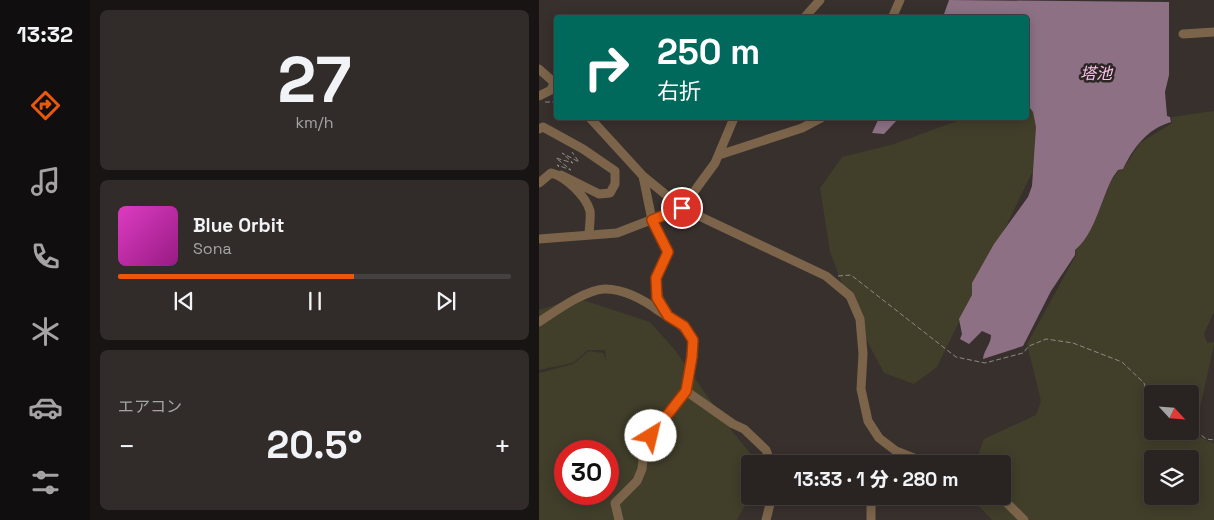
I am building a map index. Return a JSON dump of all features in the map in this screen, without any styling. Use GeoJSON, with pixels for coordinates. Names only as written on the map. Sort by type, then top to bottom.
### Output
{"type":"FeatureCollection","features":[{"type":"Feature","properties":{"kind":"street"},"geometry":{"type":"LineString","coordinates":[[807,15],[820,0]]}},
{"type":"Feature","properties":{"kind":"street"},"geometry":{"type":"LineString","coordinates":[[893,15],[900,0]]}},
{"type":"Feature","properties":{"kind":"street"},"geometry":{"type":"LineString","coordinates":[[1183,34],[1214,32]]}},
{"type":"Feature","properties":{"kind":"street"},"geometry":{"type":"LineString","coordinates":[[539,69],[554,83]]}},
{"type":"Feature","properties":{"kind":"street"},"geometry":{"type":"LineString","coordinates":[[540,96],[551,90],[554,86]]}},
{"type":"Feature","properties":{"kind":"street"},"geometry":{"type":"LineString","coordinates":[[592,120],[643,176],[682,208],[826,276],[850,296],[860,319],[863,354],[861,389],[868,421],[879,438],[896,451],[906,455]]}},
{"type":"Feature","properties":{"kind":"street"},"geometry":{"type":"LineString","coordinates":[[539,240],[617,233],[682,208],[719,155],[733,120]]}},
{"type":"Feature","properties":{"kind":"street"},"geometry":{"type":"LineString","coordinates":[[719,155],[802,128],[817,120]]}},
{"type":"Feature","properties":{"kind":"street"},"geometry":{"type":"LineString","coordinates":[[539,182],[551,173],[572,179],[599,194],[610,193],[615,184],[615,172],[583,149],[540,127]]}},
{"type":"Feature","properties":{"kind":"street"},"geometry":{"type":"LineString","coordinates":[[561,176],[584,200],[590,212],[589,235]]}},
{"type":"Feature","properties":{"kind":"street"},"geometry":{"type":"LineString","coordinates":[[643,176],[652,220],[668,252],[656,278],[657,298],[668,316]]}},
{"type":"Feature","properties":{"kind":"street"},"geometry":{"type":"LineString","coordinates":[[539,322],[571,302],[606,288],[627,293],[648,303],[684,326],[693,340],[686,391],[664,418],[644,450],[642,468],[637,481],[615,503],[619,520]]}},
{"type":"Feature","properties":{"kind":"street"},"geometry":{"type":"LineString","coordinates":[[686,391],[733,424],[744,429],[766,450],[768,455]]}},
{"type":"Feature","properties":{"kind":"street"},"geometry":{"type":"LineString","coordinates":[[766,520],[770,505]]}},
{"type":"Feature","properties":{"kind":"street"},"geometry":{"type":"LineString","coordinates":[[871,505],[871,520]]}},
{"type":"Feature","properties":{"kind":"street"},"geometry":{"type":"LineString","coordinates":[[1009,505],[1024,520]]}},
{"type":"Feature","properties":{"kind":"path"},"geometry":{"type":"LineString","coordinates":[[540,96],[554,101]]}},
{"type":"Feature","properties":{"kind":"path"},"geometry":{"type":"LineString","coordinates":[[572,179],[557,165],[571,170],[556,158],[573,163],[562,152],[579,162],[571,152],[578,155]]}},
{"type":"Feature","properties":{"kind":"path"},"geometry":{"type":"LineString","coordinates":[[826,276],[851,275],[956,357],[985,363],[1023,353],[1029,346],[1046,339],[1073,343],[1122,362],[1145,385]]}},
{"type":"Feature","properties":{"kind":"path"},"geometry":{"type":"LineString","coordinates":[[1199,433],[1206,439],[1214,440]]}},
{"type":"Feature","properties":{"kind":"shaded area"},"geometry":{"type":"Polygon","coordinates":[[[1029,101],[1032,102],[1044,132],[1035,167],[937,367],[914,384],[884,373],[855,318],[830,252],[820,188],[842,157],[894,144],[957,121],[1029,120],[1029,101]]]}},
{"type":"Feature","properties":{"kind":"shaded area"},"geometry":{"type":"Polygon","coordinates":[[[1214,111],[1214,312],[1204,334],[1207,343],[1214,342],[1214,345],[1199,412],[1199,385],[1144,385],[1144,440],[1199,440],[1199,437],[1214,443],[1214,520],[992,520],[978,505],[1011,505],[1011,455],[978,455],[984,439],[1036,415],[1041,401],[1027,344],[1076,255],[1075,250],[1092,227],[1113,178],[1118,171],[1123,169],[1140,143],[1172,123],[1171,117],[1214,111]]]}},
{"type":"Feature","properties":{"kind":"shaded area"},"geometry":{"type":"Polygon","coordinates":[[[577,298],[650,322],[675,350],[732,431],[752,455],[741,455],[741,505],[745,505],[737,520],[539,520],[539,373],[573,364],[589,351],[603,353],[606,360],[605,350],[588,350],[573,363],[539,370],[539,310],[577,298]]]}},
{"type":"Feature","properties":{"kind":"water","name":"塔池"},"geometry":{"type":"Polygon","coordinates":[[[949,0],[1169,2],[1169,75],[1165,92],[1167,116],[1170,117],[1171,122],[1162,125],[1148,134],[1132,153],[1123,169],[1118,170],[1113,177],[1093,226],[1075,250],[1075,255],[1051,291],[1023,346],[983,359],[991,335],[982,331],[969,344],[960,339],[962,334],[959,319],[972,295],[972,283],[994,244],[1028,197],[1032,186],[1036,127],[1033,112],[1029,107],[1029,15],[944,15],[949,0]]]}},
{"type":"Feature","properties":{"kind":"water"},"geometry":{"type":"Polygon","coordinates":[[[878,120],[897,120],[884,134],[872,133],[878,120]]]}},
{"type":"Feature","properties":{"kind":"route"},"geometry":{"type":"LineString","coordinates":[[651,436],[686,391],[692,357],[693,340],[684,326],[668,316],[657,298],[656,278],[668,252],[652,220],[682,208]]}}]}
